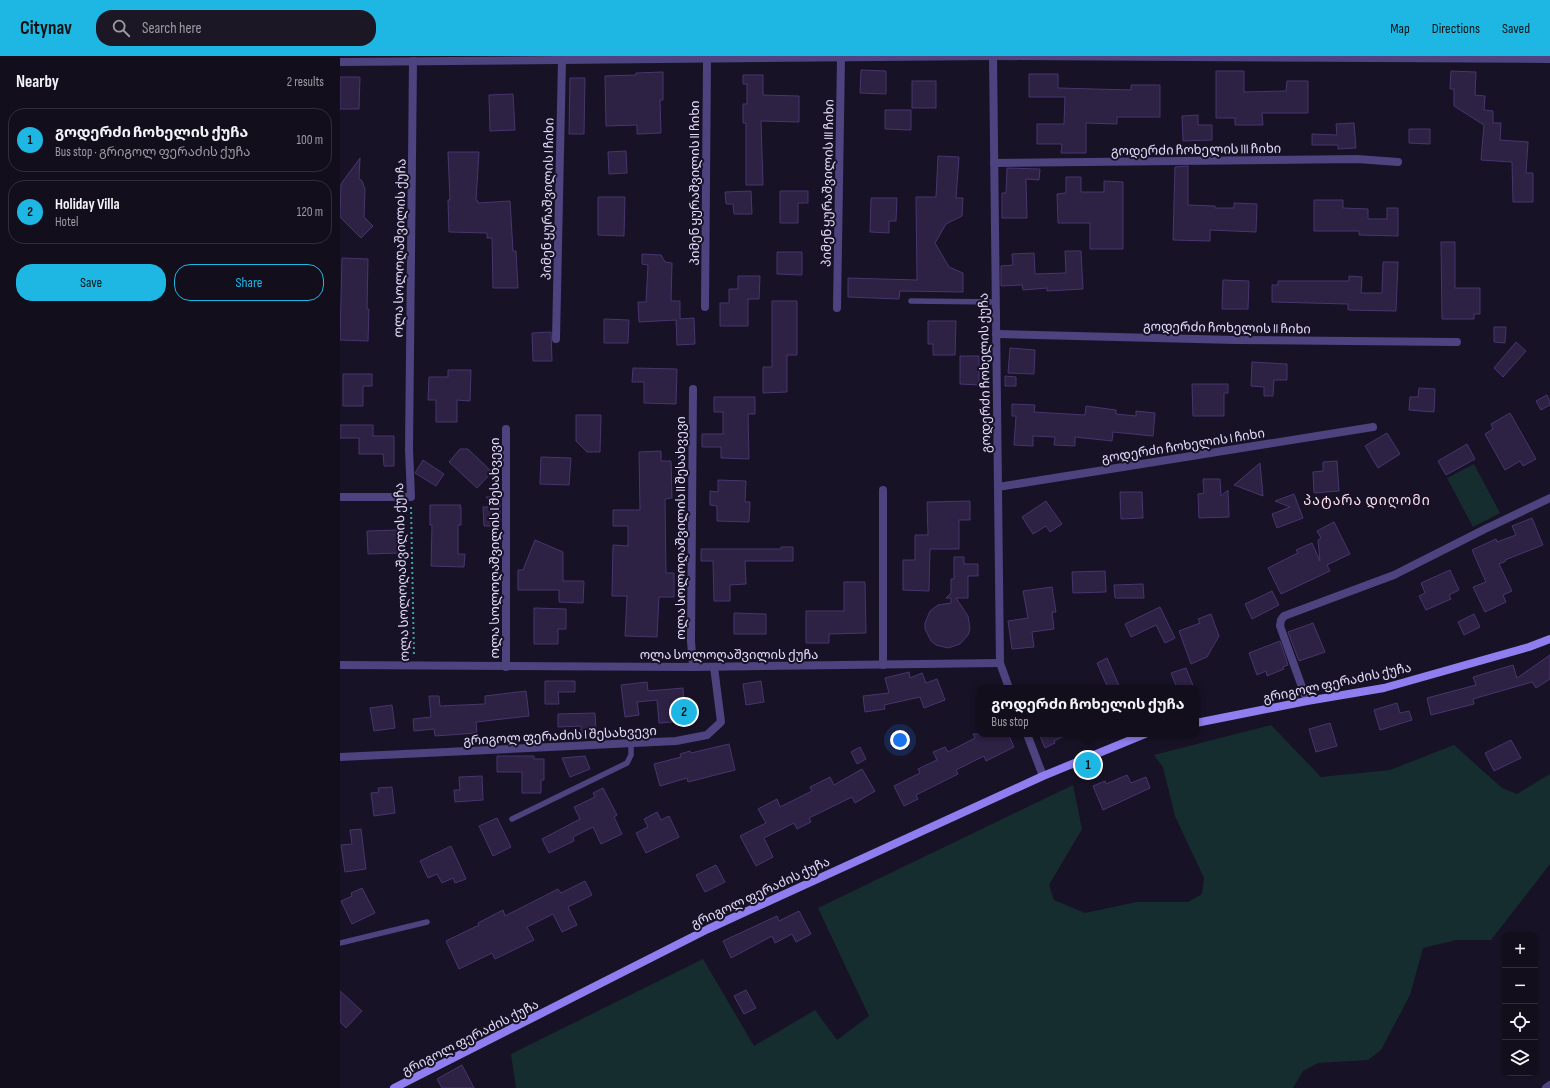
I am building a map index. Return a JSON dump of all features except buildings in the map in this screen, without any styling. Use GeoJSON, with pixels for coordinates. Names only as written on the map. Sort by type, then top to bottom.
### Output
{"type":"FeatureCollection","features":[{"type":"Feature","properties":{"kind":"street"},"geometry":{"type":"LineString","coordinates":[[340,62],[993,56],[1550,59]]}},
{"type":"Feature","properties":{"kind":"street","name":"გოდერძი ჩოხელის ქუჩა"},"geometry":{"type":"LineString","coordinates":[[993,56],[1000,663],[1008,685]]}},
{"type":"Feature","properties":{"kind":"street","name":"პიმენ ყურაშვილის III ჩიხი"},"geometry":{"type":"LineString","coordinates":[[837,308],[841,58]]}},
{"type":"Feature","properties":{"kind":"street","name":"პიმენ ყურაშვილის II ჩიხი"},"geometry":{"type":"LineString","coordinates":[[705,307],[707,59]]}},
{"type":"Feature","properties":{"kind":"street","name":"პიმენ ყურაშვილის I ჩიხი"},"geometry":{"type":"LineString","coordinates":[[556,339],[562,60]]}},
{"type":"Feature","properties":{"kind":"street","name":"ოლა სოლოღაშვილის ქუჩა"},"geometry":{"type":"LineString","coordinates":[[411,497],[409,450],[413,61]]}},
{"type":"Feature","properties":{"kind":"street","name":"გოდერძი ჩოხელის III ჩიხი"},"geometry":{"type":"LineString","coordinates":[[994,163],[1357,159],[1398,162]]}},
{"type":"Feature","properties":{"kind":"street","name":"გოდერძი ჩოხელის II ჩიხი"},"geometry":{"type":"LineString","coordinates":[[996,334],[1235,340],[1457,342]]}},
{"type":"Feature","properties":{"kind":"street","name":"ოლა სოლოღაშვილის II შესახვევი"},"geometry":{"type":"LineString","coordinates":[[693,389],[691,641],[694,667]]}},
{"type":"Feature","properties":{"kind":"street","name":"გოდერძი ჩოხელის I ჩიხი"},"geometry":{"type":"LineString","coordinates":[[998,487],[1373,427]]}},
{"type":"Feature","properties":{"kind":"street","name":"ოლა სოლოღაშვილის I შესახვევი"},"geometry":{"type":"LineString","coordinates":[[506,430],[506,667]]}},
{"type":"Feature","properties":{"kind":"street"},"geometry":{"type":"LineString","coordinates":[[883,490],[883,665]]}},
{"type":"Feature","properties":{"kind":"street"},"geometry":{"type":"LineString","coordinates":[[340,497],[411,497]]}},
{"type":"Feature","properties":{"kind":"street"},"geometry":{"type":"LineString","coordinates":[[1307,701],[1280,626],[1280,620],[1284,616],[1394,575],[1550,498]]}},
{"type":"Feature","properties":{"kind":"street","name":"გრიგოლ ფერაძის ქუჩა"},"geometry":{"type":"LineString","coordinates":[[1199,722],[1307,701],[1384,688],[1529,647],[1550,638]]}},
{"type":"Feature","properties":{"kind":"street","name":"ოლა სოლოღაშვილის ქუჩა"},"geometry":{"type":"LineString","coordinates":[[415,666],[714,667],[1000,663]]}},
{"type":"Feature","properties":{"kind":"street"},"geometry":{"type":"LineString","coordinates":[[340,665],[415,666]]}},
{"type":"Feature","properties":{"kind":"street","name":"გრიგოლ ფერაძის I შესახვევი"},"geometry":{"type":"LineString","coordinates":[[340,757],[676,741],[707,735],[721,722],[714,667]]}},
{"type":"Feature","properties":{"kind":"street"},"geometry":{"type":"LineString","coordinates":[[1028,737],[1043,776]]}},
{"type":"Feature","properties":{"kind":"street","name":"გრიგოლ ფერაძის ქუჩა"},"geometry":{"type":"LineString","coordinates":[[395,1088],[708,929],[1043,776],[1138,737]]}},
{"type":"Feature","properties":{"kind":"street"},"geometry":{"type":"LineString","coordinates":[[1546,1088],[1550,1085]]}},
{"type":"Feature","properties":{"kind":"lane"},"geometry":{"type":"LineString","coordinates":[[912,300],[996,302]]}},
{"type":"Feature","properties":{"kind":"lane"},"geometry":{"type":"LineString","coordinates":[[512,819],[627,763],[631,755],[631,743]]}},
{"type":"Feature","properties":{"kind":"lane"},"geometry":{"type":"LineString","coordinates":[[340,942],[427,922]]}},
{"type":"Feature","properties":{"kind":"path","name":"ოლა სოლოღაშვილის ქუჩა"},"geometry":{"type":"LineString","coordinates":[[411,497],[415,666]]}},
{"type":"Feature","properties":{"kind":"green space"},"geometry":{"type":"Polygon","coordinates":[[[1474,464],[1500,513],[1473,527],[1447,478],[1474,464]]]}},
{"type":"Feature","properties":{"kind":"green space"},"geometry":{"type":"Polygon","coordinates":[[[1271,725],[1321,777],[1390,770],[1454,745],[1502,788],[1517,794],[1550,774],[1550,864],[1491,940],[1456,940],[1423,948],[1410,995],[1381,1050],[1368,1060],[1318,1063],[1303,1071],[1293,1088],[516,1088],[511,1054],[703,959],[754,1046],[815,1010],[837,1040],[869,1016],[818,908],[1073,785],[1082,829],[1049,885],[1054,900],[1085,913],[1137,902],[1188,902],[1202,894],[1204,878],[1175,816],[1163,767],[1154,755],[1271,725]]]}},
{"type":"Feature","properties":{"kind":"place","name":"Holiday Villa"},"geometry":{"type":"Point","coordinates":[684,712]}},
{"type":"Feature","properties":{"kind":"place","name":"გოდერძი ჩოხელის ქუჩა"},"geometry":{"type":"Point","coordinates":[1088,765]}},
{"type":"Feature","properties":{"kind":"district","name":"პატარა დიღომი"},"geometry":{"type":"Point","coordinates":[1367,500]}}]}
